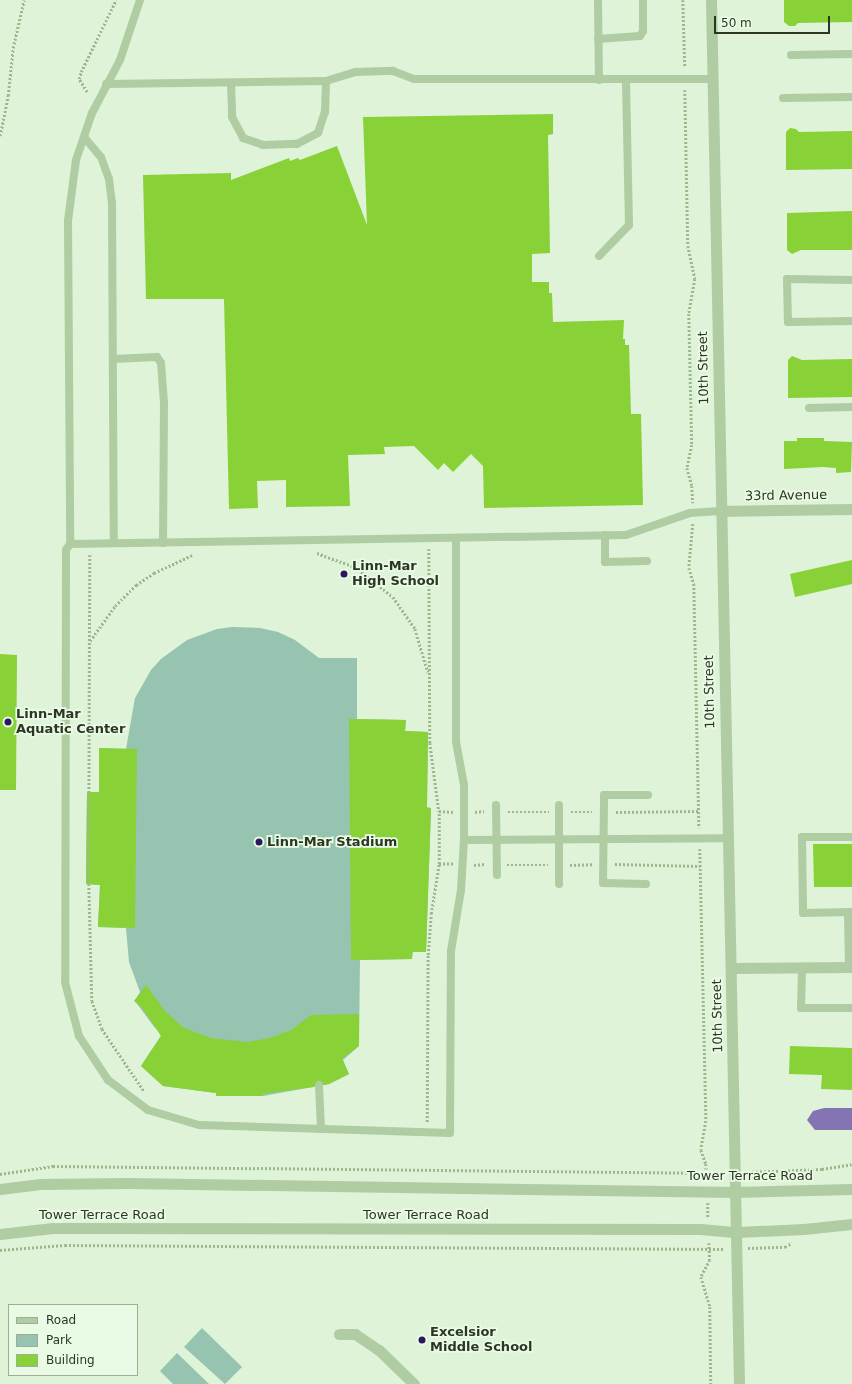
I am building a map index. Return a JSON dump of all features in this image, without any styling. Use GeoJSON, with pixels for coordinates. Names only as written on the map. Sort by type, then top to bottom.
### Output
{"type":"FeatureCollection","features":[{"type":"Feature","properties":{"kind":"street","name":"10th Street"},"geometry":{"type":"LineString","coordinates":[[711,0],[720,511],[737,1232],[739,1384]]}},
{"type":"Feature","properties":{"kind":"street","name":"33rd Avenue"},"geometry":{"type":"LineString","coordinates":[[720,511],[852,509]]}},
{"type":"Feature","properties":{"kind":"street"},"geometry":{"type":"LineString","coordinates":[[731,968],[851,967]]}},
{"type":"Feature","properties":{"kind":"street","name":"Tower Terrace Road"},"geometry":{"type":"LineString","coordinates":[[0,1189],[41,1184],[128,1183],[707,1190],[736,1192],[852,1189]]}},
{"type":"Feature","properties":{"kind":"street","name":"Tower Terrace Road"},"geometry":{"type":"LineString","coordinates":[[0,1234],[52,1228],[709,1230],[737,1232],[852,1224]]}},
{"type":"Feature","properties":{"kind":"street"},"geometry":{"type":"LineString","coordinates":[[339,1334],[355,1334],[378,1350],[414,1384]]}},
{"type":"Feature","properties":{"kind":"lane"},"geometry":{"type":"LineString","coordinates":[[140,0],[120,60],[106,84],[76,160],[68,221],[70,544],[66,550],[65,982],[80,1036],[108,1080],[148,1110],[199,1125],[450,1133],[451,951],[461,890],[464,840],[464,785],[456,742],[456,538]]}},
{"type":"Feature","properties":{"kind":"lane"},"geometry":{"type":"LineString","coordinates":[[598,0],[599,80]]}},
{"type":"Feature","properties":{"kind":"lane"},"geometry":{"type":"LineString","coordinates":[[598,39],[640,36],[643,31],[643,0]]}},
{"type":"Feature","properties":{"kind":"lane"},"geometry":{"type":"LineString","coordinates":[[791,55],[852,54]]}},
{"type":"Feature","properties":{"kind":"lane"},"geometry":{"type":"LineString","coordinates":[[106,84],[326,81],[356,72],[393,71],[414,79],[626,81],[713,79]]}},
{"type":"Feature","properties":{"kind":"lane"},"geometry":{"type":"LineString","coordinates":[[231,83],[232,117],[243,138],[263,146],[298,144],[318,133],[325,112],[326,81]]}},
{"type":"Feature","properties":{"kind":"lane"},"geometry":{"type":"LineString","coordinates":[[599,256],[629,225],[626,81]]}},
{"type":"Feature","properties":{"kind":"lane"},"geometry":{"type":"LineString","coordinates":[[782,98],[852,97]]}},
{"type":"Feature","properties":{"kind":"lane"},"geometry":{"type":"LineString","coordinates":[[84,137],[101,157],[109,179],[112,203],[114,544]]}},
{"type":"Feature","properties":{"kind":"lane"},"geometry":{"type":"LineString","coordinates":[[852,280],[787,279],[788,322],[852,320]]}},
{"type":"Feature","properties":{"kind":"lane"},"geometry":{"type":"LineString","coordinates":[[113,359],[157,357],[162,362],[164,403],[163,543]]}},
{"type":"Feature","properties":{"kind":"lane"},"geometry":{"type":"LineString","coordinates":[[809,408],[852,407]]}},
{"type":"Feature","properties":{"kind":"lane"},"geometry":{"type":"LineString","coordinates":[[70,544],[626,534],[657,522],[692,513],[720,511]]}},
{"type":"Feature","properties":{"kind":"lane"},"geometry":{"type":"LineString","coordinates":[[605,535],[605,562],[647,561]]}},
{"type":"Feature","properties":{"kind":"lane"},"geometry":{"type":"LineString","coordinates":[[646,884],[603,883],[604,795],[648,794]]}},
{"type":"Feature","properties":{"kind":"lane"},"geometry":{"type":"LineString","coordinates":[[496,805],[497,875]]}},
{"type":"Feature","properties":{"kind":"lane"},"geometry":{"type":"LineString","coordinates":[[559,805],[559,884]]}},
{"type":"Feature","properties":{"kind":"lane"},"geometry":{"type":"LineString","coordinates":[[851,967],[850,912],[803,913],[802,837],[852,837]]}},
{"type":"Feature","properties":{"kind":"lane"},"geometry":{"type":"LineString","coordinates":[[464,840],[728,838]]}},
{"type":"Feature","properties":{"kind":"lane"},"geometry":{"type":"LineString","coordinates":[[802,968],[801,1008],[852,1008]]}},
{"type":"Feature","properties":{"kind":"lane"},"geometry":{"type":"LineString","coordinates":[[320,1085],[321,1129]]}},
{"type":"Feature","properties":{"kind":"path"},"geometry":{"type":"LineString","coordinates":[[0,136],[8,96],[13,48],[24,0]]}},
{"type":"Feature","properties":{"kind":"path"},"geometry":{"type":"LineString","coordinates":[[87,92],[79,79],[81,72],[116,0]]}},
{"type":"Feature","properties":{"kind":"path"},"geometry":{"type":"LineString","coordinates":[[683,0],[688,246],[695,280],[689,314],[692,445],[686,468],[692,486],[693,542],[689,568],[694,584],[700,838],[706,1121],[701,1150],[707,1173],[711,1250],[710,1260],[701,1277],[710,1307],[711,1384]]}},
{"type":"Feature","properties":{"kind":"path"},"geometry":{"type":"LineString","coordinates":[[420,1123],[427,1123],[428,955],[431,914],[439,864],[440,811],[430,743],[430,548],[422,548]]}},
{"type":"Feature","properties":{"kind":"path"},"geometry":{"type":"LineString","coordinates":[[322,550],[314,551],[355,567],[393,597],[415,629],[429,678]]}},
{"type":"Feature","properties":{"kind":"path"},"geometry":{"type":"LineString","coordinates":[[90,642],[115,606],[136,585],[177,560],[194,552],[186,552]]}},
{"type":"Feature","properties":{"kind":"path"},"geometry":{"type":"LineString","coordinates":[[98,553],[90,553],[89,960],[92,1001],[102,1030],[149,1096]]}},
{"type":"Feature","properties":{"kind":"path"},"geometry":{"type":"LineString","coordinates":[[440,811],[453,812]]}},
{"type":"Feature","properties":{"kind":"path"},"geometry":{"type":"LineString","coordinates":[[474,812],[484,811]]}},
{"type":"Feature","properties":{"kind":"path"},"geometry":{"type":"LineString","coordinates":[[612,812],[699,811]]}},
{"type":"Feature","properties":{"kind":"path"},"geometry":{"type":"LineString","coordinates":[[504,812],[549,812]]}},
{"type":"Feature","properties":{"kind":"path"},"geometry":{"type":"LineString","coordinates":[[570,812],[592,812]]}},
{"type":"Feature","properties":{"kind":"path"},"geometry":{"type":"LineString","coordinates":[[439,864],[453,864]]}},
{"type":"Feature","properties":{"kind":"path"},"geometry":{"type":"LineString","coordinates":[[473,865],[486,864]]}},
{"type":"Feature","properties":{"kind":"path"},"geometry":{"type":"LineString","coordinates":[[506,864],[549,865]]}},
{"type":"Feature","properties":{"kind":"path"},"geometry":{"type":"LineString","coordinates":[[569,865],[594,864]]}},
{"type":"Feature","properties":{"kind":"path"},"geometry":{"type":"LineString","coordinates":[[614,864],[700,866]]}},
{"type":"Feature","properties":{"kind":"path"},"geometry":{"type":"LineString","coordinates":[[759,1172],[822,1169],[852,1164]]}},
{"type":"Feature","properties":{"kind":"path"},"geometry":{"type":"LineString","coordinates":[[0,1174],[53,1166],[711,1173]]}},
{"type":"Feature","properties":{"kind":"path"},"geometry":{"type":"LineString","coordinates":[[0,1250],[65,1245],[711,1250]]}},
{"type":"Feature","properties":{"kind":"green space","name":"Linn-Mar Stadium"},"geometry":{"type":"Polygon","coordinates":[[[232,627],[260,628],[278,632],[295,640],[319,658],[357,658],[357,719],[406,720],[405,731],[428,732],[427,807],[431,808],[426,952],[413,952],[412,959],[360,960],[359,1046],[343,1060],[349,1074],[329,1084],[263,1096],[216,1096],[216,1093],[163,1086],[141,1066],[168,1025],[155,1028],[135,1001],[140,992],[129,962],[126,928],[98,927],[100,885],[86,884],[87,792],[99,792],[99,748],[126,749],[135,698],[151,670],[161,659],[187,640],[217,629],[232,627]]]}},
{"type":"Feature","properties":{"kind":"green space"},"geometry":{"type":"Polygon","coordinates":[[[202,1328],[242,1367],[225,1384],[184,1347],[202,1328]]]}},
{"type":"Feature","properties":{"kind":"green space"},"geometry":{"type":"Polygon","coordinates":[[[177,1353],[209,1384],[173,1384],[160,1371],[177,1353]]]}},
{"type":"Feature","properties":{"kind":"shaded area"},"geometry":{"type":"Polygon","coordinates":[[[824,1108],[852,1108],[852,1130],[815,1130],[807,1120],[813,1111],[824,1108]]]}},
{"type":"Feature","properties":{"kind":"building"},"geometry":{"type":"Polygon","coordinates":[[[784,0],[852,0],[852,22],[798,23],[795,26],[789,26],[784,22],[784,0]]]}},
{"type":"Feature","properties":{"kind":"building"},"geometry":{"type":"Polygon","coordinates":[[[553,114],[553,134],[548,135],[550,253],[532,254],[532,282],[549,282],[549,293],[552,293],[553,322],[624,320],[623,339],[625,339],[625,345],[629,345],[631,414],[641,414],[643,505],[484,508],[483,466],[471,454],[453,472],[444,463],[438,470],[414,446],[384,447],[385,454],[348,455],[350,506],[286,507],[286,480],[257,481],[258,508],[229,509],[224,299],[146,299],[143,175],[231,173],[231,180],[289,158],[290,161],[298,158],[300,160],[337,146],[367,225],[363,117],[553,114]]]}},
{"type":"Feature","properties":{"kind":"building"},"geometry":{"type":"Polygon","coordinates":[[[790,128],[796,129],[799,132],[852,131],[852,169],[786,170],[786,132],[790,128]]]}},
{"type":"Feature","properties":{"kind":"building"},"geometry":{"type":"Polygon","coordinates":[[[852,211],[852,250],[801,250],[792,254],[787,250],[787,213],[852,211]]]}},
{"type":"Feature","properties":{"kind":"building"},"geometry":{"type":"Polygon","coordinates":[[[792,356],[802,360],[852,359],[852,397],[788,398],[788,360],[792,356]]]}},
{"type":"Feature","properties":{"kind":"building"},"geometry":{"type":"Polygon","coordinates":[[[797,438],[824,438],[824,441],[852,442],[851,472],[836,473],[836,468],[823,467],[784,469],[784,441],[797,441],[797,438]]]}},
{"type":"Feature","properties":{"kind":"building"},"geometry":{"type":"Polygon","coordinates":[[[852,560],[852,584],[795,597],[790,574],[852,560]]]}},
{"type":"Feature","properties":{"kind":"building","name":"Linn-Mar Aquatic Center"},"geometry":{"type":"Polygon","coordinates":[[[0,654],[17,655],[16,790],[0,790],[0,654]]]}},
{"type":"Feature","properties":{"kind":"building"},"geometry":{"type":"Polygon","coordinates":[[[349,719],[406,720],[405,731],[428,732],[427,808],[431,808],[426,952],[412,952],[412,959],[351,960],[349,719]]]}},
{"type":"Feature","properties":{"kind":"building"},"geometry":{"type":"Polygon","coordinates":[[[99,748],[137,749],[135,928],[98,927],[100,885],[86,884],[87,792],[99,792],[99,748]]]}},
{"type":"Feature","properties":{"kind":"building"},"geometry":{"type":"Polygon","coordinates":[[[813,844],[852,844],[852,887],[814,887],[813,844]]]}},
{"type":"Feature","properties":{"kind":"building"},"geometry":{"type":"Polygon","coordinates":[[[146,985],[165,1011],[184,1028],[211,1038],[247,1042],[270,1038],[291,1030],[311,1015],[359,1014],[359,1046],[342,1059],[349,1074],[329,1084],[324,1085],[318,1080],[314,1087],[263,1094],[263,1096],[216,1096],[216,1093],[163,1086],[141,1066],[161,1036],[142,1008],[134,1001],[146,985]]]}},
{"type":"Feature","properties":{"kind":"building"},"geometry":{"type":"Polygon","coordinates":[[[790,1046],[852,1048],[852,1090],[821,1089],[822,1075],[789,1074],[790,1046]]]}},
{"type":"Feature","properties":{"kind":"place","name":"Linn-Mar High School"},"geometry":{"type":"Point","coordinates":[344,574]}},
{"type":"Feature","properties":{"kind":"place","name":"Linn-Mar Aquatic Center"},"geometry":{"type":"Point","coordinates":[8,722]}},
{"type":"Feature","properties":{"kind":"place","name":"Linn-Mar Stadium"},"geometry":{"type":"Point","coordinates":[259,842]}},
{"type":"Feature","properties":{"kind":"place","name":"Excelsior Middle School"},"geometry":{"type":"Point","coordinates":[422,1340]}}]}
